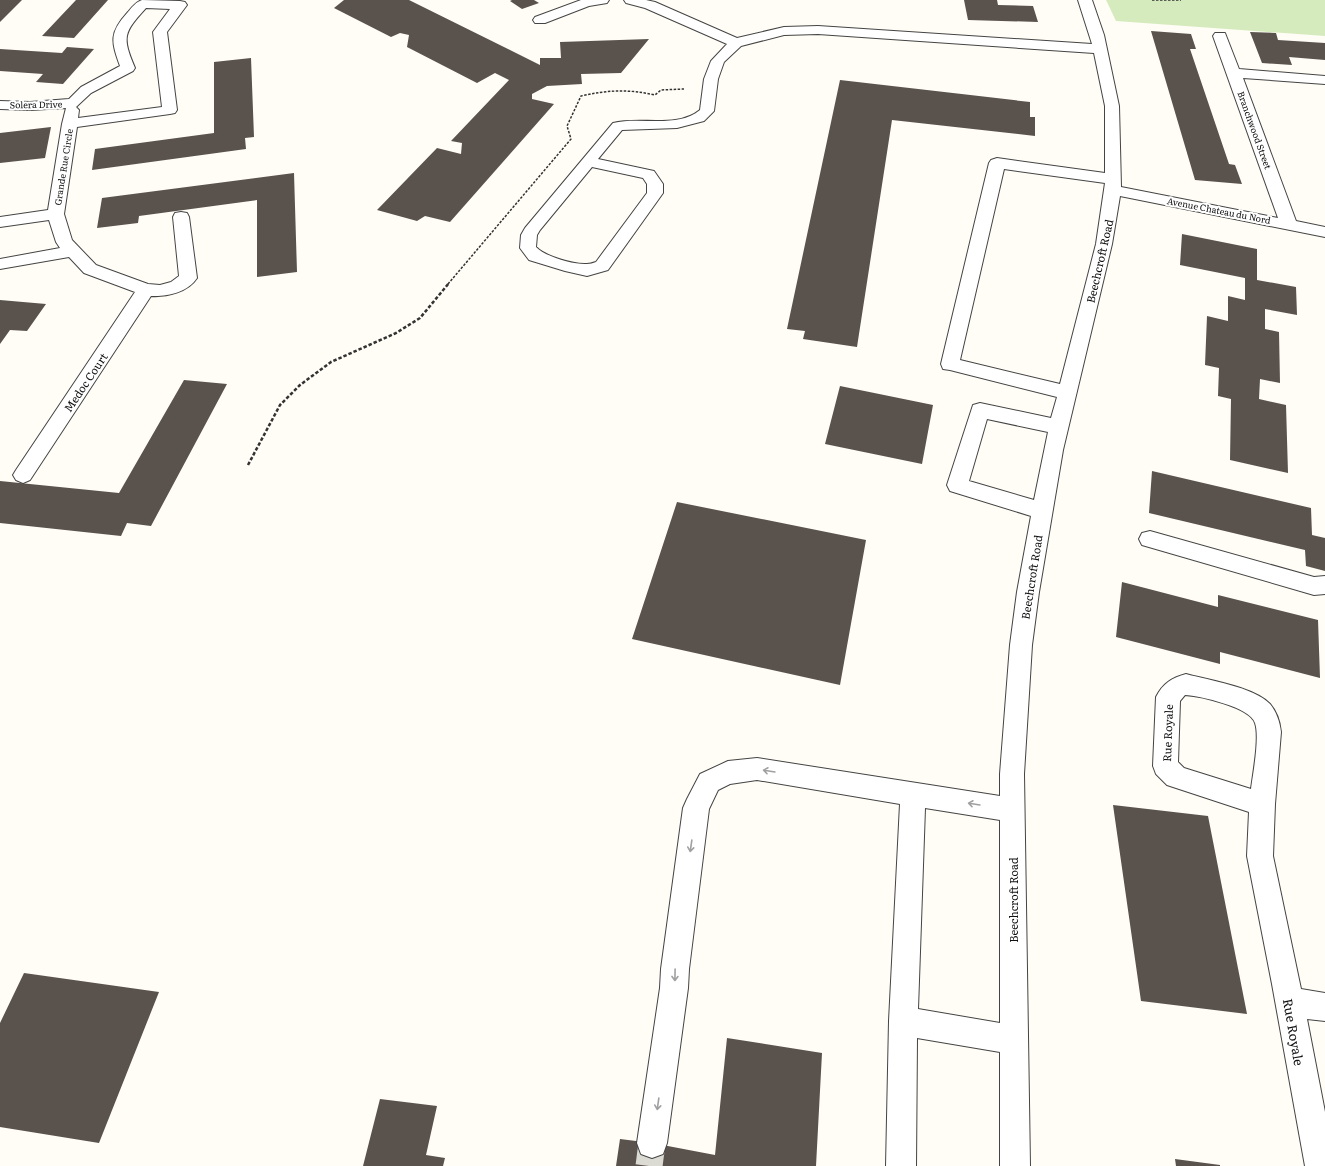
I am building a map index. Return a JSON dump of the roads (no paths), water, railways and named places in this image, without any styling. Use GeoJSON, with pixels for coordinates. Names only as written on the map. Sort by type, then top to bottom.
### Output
{"type":"FeatureCollection","features":[{"type":"Feature","properties":{"kind":"street"},"geometry":{"type":"LineString","coordinates":[[540,20],[586,3],[602,0]]}},
{"type":"Feature","properties":{"kind":"street"},"geometry":{"type":"LineString","coordinates":[[631,0],[650,5],[736,43]]}},
{"type":"Feature","properties":{"kind":"street","name":"Beechcroft Road"},"geometry":{"type":"LineString","coordinates":[[1015,1166],[1012,774],[1021,645],[1028,592],[1058,427],[1104,244],[1113,185],[1112,106],[1100,49],[1085,0]]}},
{"type":"Feature","properties":{"kind":"street"},"geometry":{"type":"LineString","coordinates":[[70,124],[170,110],[146,66],[120,48],[118,34],[125,23],[142,4],[180,6],[160,32],[146,66],[86,90],[73,103]]}},
{"type":"Feature","properties":{"kind":"street"},"geometry":{"type":"LineString","coordinates":[[588,162],[648,174],[655,184],[655,193],[602,266],[587,270],[565,266],[535,256],[528,248],[529,236],[533,228],[588,162],[618,126],[677,124],[699,118],[707,110],[711,79],[718,61],[736,43],[759,36],[784,31],[818,30],[1100,49]]}},
{"type":"Feature","properties":{"kind":"street","name":"Branchwood Street"},"geometry":{"type":"LineString","coordinates":[[1220,36],[1289,224]]}},
{"type":"Feature","properties":{"kind":"street"},"geometry":{"type":"LineString","coordinates":[[1234,73],[1325,80]]}},
{"type":"Feature","properties":{"kind":"street","name":"Solera Drive"},"geometry":{"type":"LineString","coordinates":[[0,105],[30,106],[73,103]]}},
{"type":"Feature","properties":{"kind":"street","name":"Grande Rue Circle"},"geometry":{"type":"LineString","coordinates":[[73,103],[56,214],[64,242],[90,269],[146,290],[161,291],[177,286],[188,278],[181,217]]}},
{"type":"Feature","properties":{"kind":"street","name":"Avenue Chateau du Nord"},"geometry":{"type":"LineString","coordinates":[[1067,393],[950,364],[997,163],[1113,185],[1325,232]]}},
{"type":"Feature","properties":{"kind":"street"},"geometry":{"type":"LineString","coordinates":[[0,222],[56,214]]}},
{"type":"Feature","properties":{"kind":"street"},"geometry":{"type":"LineString","coordinates":[[0,264],[74,251]]}},
{"type":"Feature","properties":{"kind":"street","name":"Medoc Court"},"geometry":{"type":"LineString","coordinates":[[23,475],[146,290]]}},
{"type":"Feature","properties":{"kind":"street"},"geometry":{"type":"LineString","coordinates":[[1042,511],[957,485],[980,410],[1058,427]]}},
{"type":"Feature","properties":{"kind":"street"},"geometry":{"type":"LineString","coordinates":[[1150,539],[1314,586],[1325,585]]}},
{"type":"Feature","properties":{"kind":"street","name":"Rue Royale"},"geometry":{"type":"LineString","coordinates":[[1262,804],[1176,777],[1165,766],[1168,697],[1177,686],[1186,684],[1249,702],[1260,710],[1268,721],[1269,732],[1262,804],[1260,856],[1320,1166]]}},
{"type":"Feature","properties":{"kind":"street"},"geometry":{"type":"LineString","coordinates":[[652,1143],[674,988],[675,969],[696,808],[708,782],[728,773],[757,769],[1012,810]]}},
{"type":"Feature","properties":{"kind":"street"},"geometry":{"type":"LineString","coordinates":[[902,1166],[902,1021],[913,794]]}},
{"type":"Feature","properties":{"kind":"street"},"geometry":{"type":"LineString","coordinates":[[1289,1002],[1325,1007]]}},
{"type":"Feature","properties":{"kind":"street"},"geometry":{"type":"LineString","coordinates":[[902,1021],[1014,1040]]}},
{"type":"Feature","properties":{"kind":"tunnel"},"geometry":{"type":"LineString","coordinates":[[649,1166],[652,1143]]}}]}
